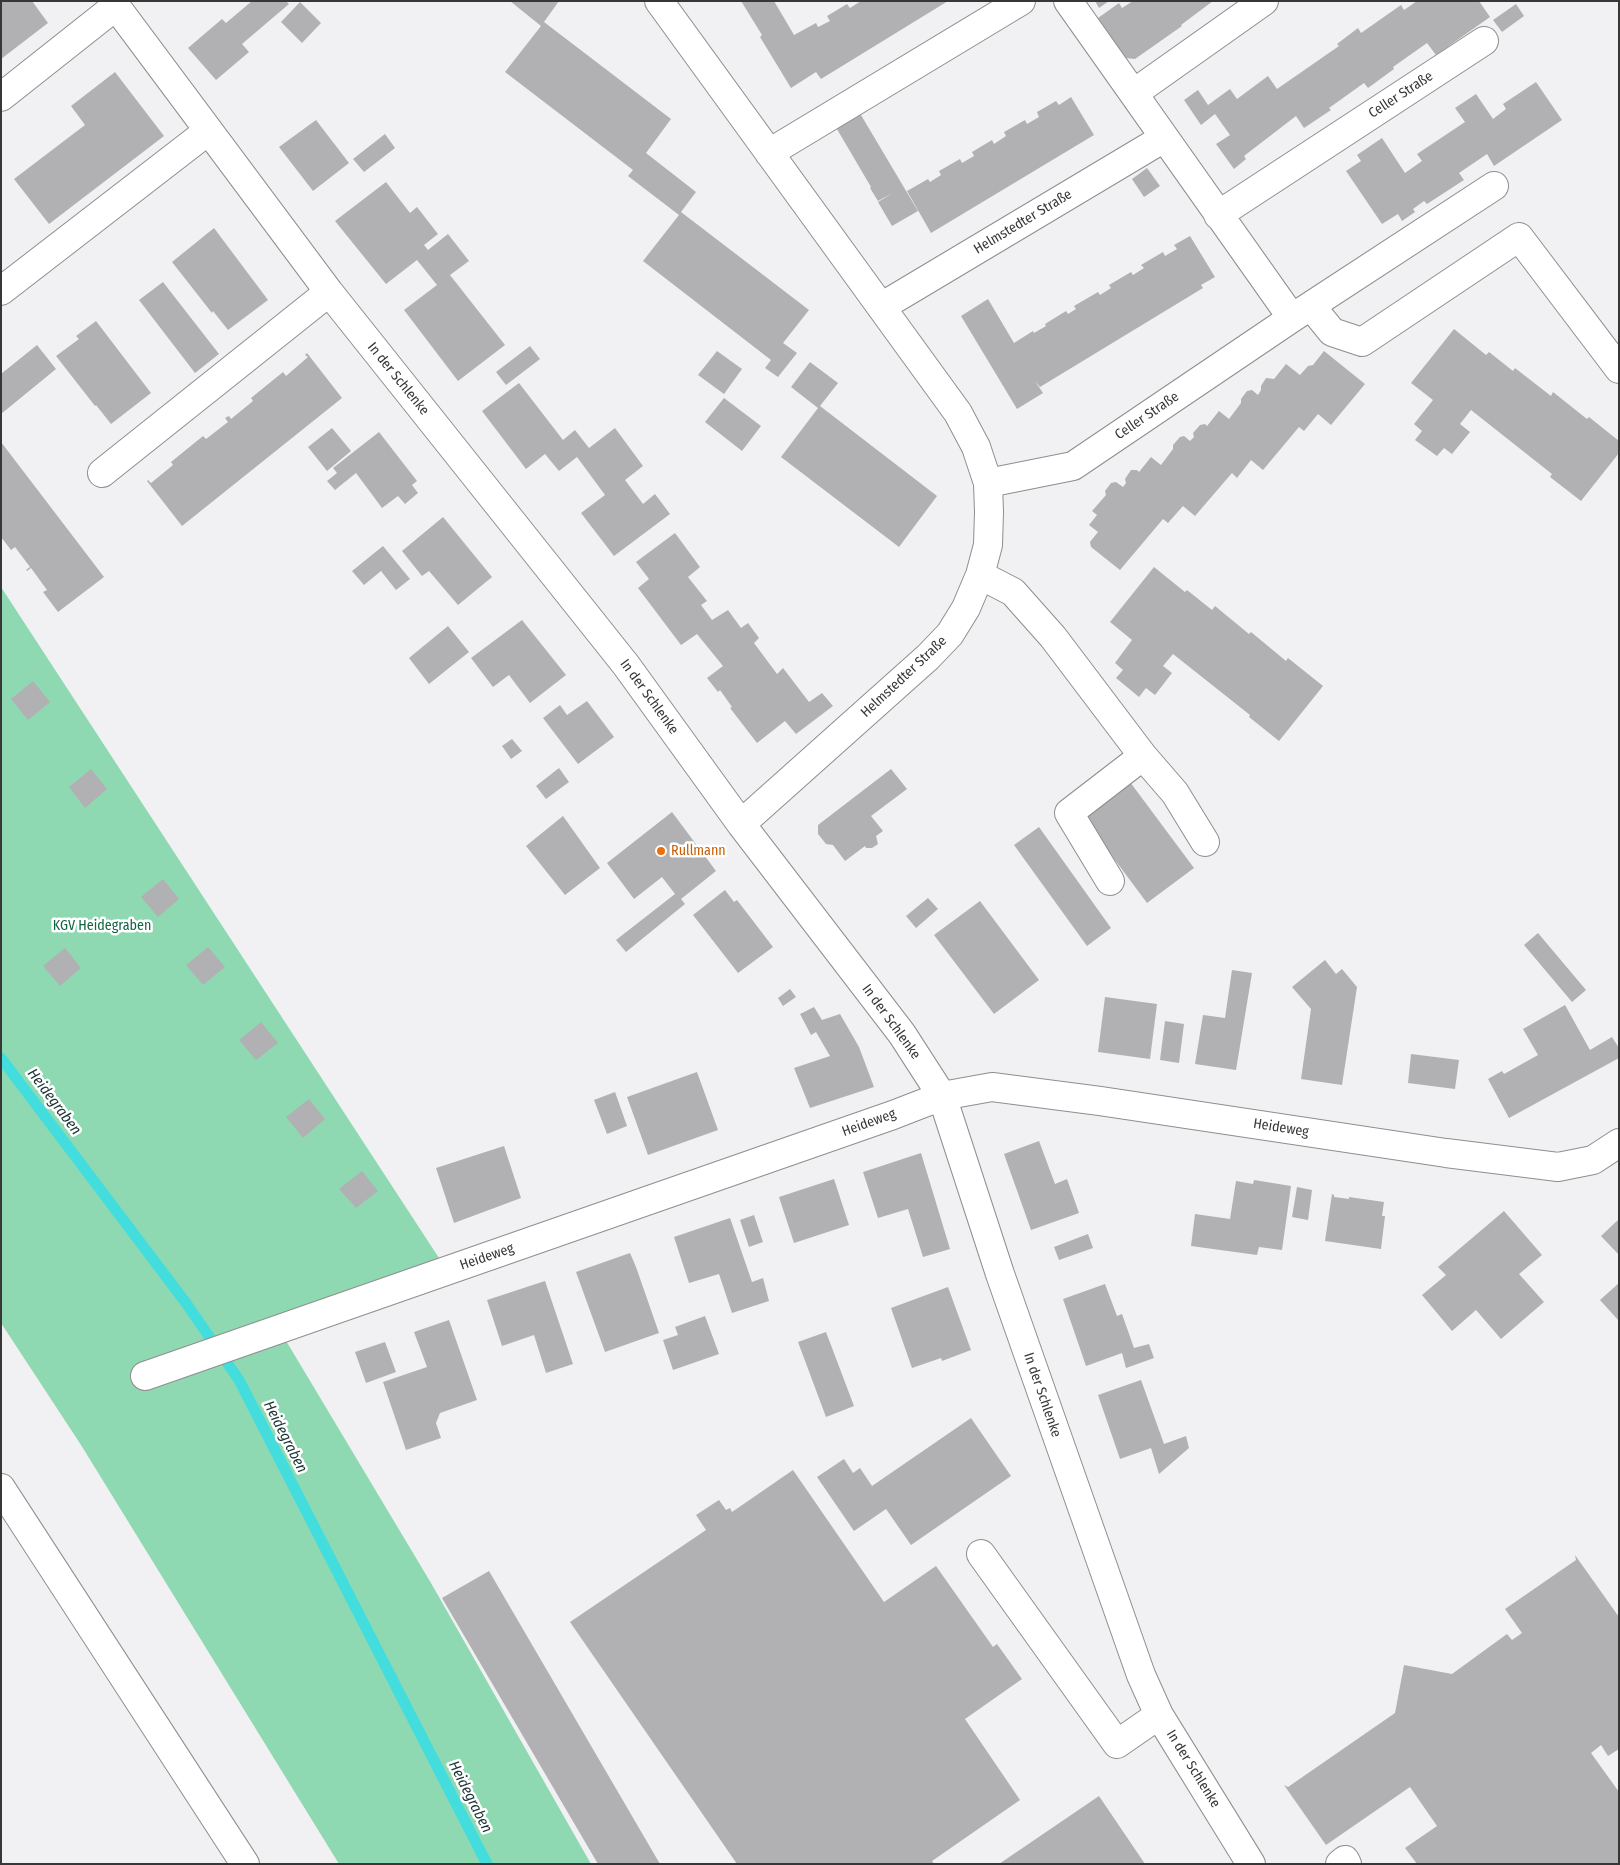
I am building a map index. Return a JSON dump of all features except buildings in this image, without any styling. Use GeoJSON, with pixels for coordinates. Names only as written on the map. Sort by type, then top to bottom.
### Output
{"type":"FeatureCollection","features":[{"type":"Feature","properties":{"kind":"street","name":"Helmstedter Straße"},"geometry":{"type":"LineString","coordinates":[[659,1],[958,413],[976,447],[988,483],[988,544],[980,575],[966,608],[950,634],[928,657],[741,824]]}},
{"type":"Feature","properties":{"kind":"street"},"geometry":{"type":"LineString","coordinates":[[769,153],[1021,1]]}},
{"type":"Feature","properties":{"kind":"street"},"geometry":{"type":"LineString","coordinates":[[1068,1],[1218,215],[1302,312],[1332,332],[1362,342],[1519,237],[1619,369]]}},
{"type":"Feature","properties":{"kind":"street"},"geometry":{"type":"LineString","coordinates":[[1134,93],[1264,1]]}},
{"type":"Feature","properties":{"kind":"street"},"geometry":{"type":"LineString","coordinates":[[1,97],[114,4]]}},
{"type":"Feature","properties":{"kind":"street","name":"In der Schlenke"},"geometry":{"type":"LineString","coordinates":[[114,4],[329,292],[626,664],[741,824],[902,1034],[942,1096],[1010,1302],[1140,1676],[1158,1714],[1251,1864]]}},
{"type":"Feature","properties":{"kind":"street","name":"Celler Straße"},"geometry":{"type":"LineString","coordinates":[[1218,215],[1484,41]]}},
{"type":"Feature","properties":{"kind":"street"},"geometry":{"type":"LineString","coordinates":[[1,291],[208,131]]}},
{"type":"Feature","properties":{"kind":"street","name":"Helmstedter Straße"},"geometry":{"type":"LineString","coordinates":[[882,307],[1164,138]]}},
{"type":"Feature","properties":{"kind":"street","name":"Celler Straße"},"geometry":{"type":"LineString","coordinates":[[988,483],[1073,466],[1494,186]]}},
{"type":"Feature","properties":{"kind":"street"},"geometry":{"type":"LineString","coordinates":[[102,473],[329,292]]}},
{"type":"Feature","properties":{"kind":"street"},"geometry":{"type":"LineString","coordinates":[[980,575],[1013,592],[1053,637],[1143,756],[1175,793],[1204,842]]}},
{"type":"Feature","properties":{"kind":"street"},"geometry":{"type":"LineString","coordinates":[[1110,881],[1069,813],[1143,756]]}},
{"type":"Feature","properties":{"kind":"street","name":"Heideweg"},"geometry":{"type":"LineString","coordinates":[[146,1376],[884,1118],[942,1096],[992,1087],[1100,1101],[1446,1153],[1558,1167],[1593,1160],[1619,1143]]}},
{"type":"Feature","properties":{"kind":"street"},"geometry":{"type":"LineString","coordinates":[[1,1488],[245,1864]]}},
{"type":"Feature","properties":{"kind":"street"},"geometry":{"type":"LineString","coordinates":[[981,1554],[1117,1744],[1158,1714]]}},
{"type":"Feature","properties":{"kind":"street"},"geometry":{"type":"LineString","coordinates":[[1340,1864],[1345,1860],[1347,1864]]}},
{"type":"Feature","properties":{"kind":"green space","name":"KGV Heidegraben"},"geometry":{"type":"Polygon","coordinates":[[[1,587],[439,1258],[273,1319],[431,1583],[591,1864],[339,1864],[81,1445],[1,1323],[1,587]]]}},
{"type":"Feature","properties":{"kind":"waterway","name":"Heidegraben"},"geometry":{"type":"LineString","coordinates":[[1,1058],[186,1303],[239,1380],[487,1864]]}},
{"type":"Feature","properties":{"kind":"place","name":"Rullmann"},"geometry":{"type":"Point","coordinates":[661,851]}}]}
